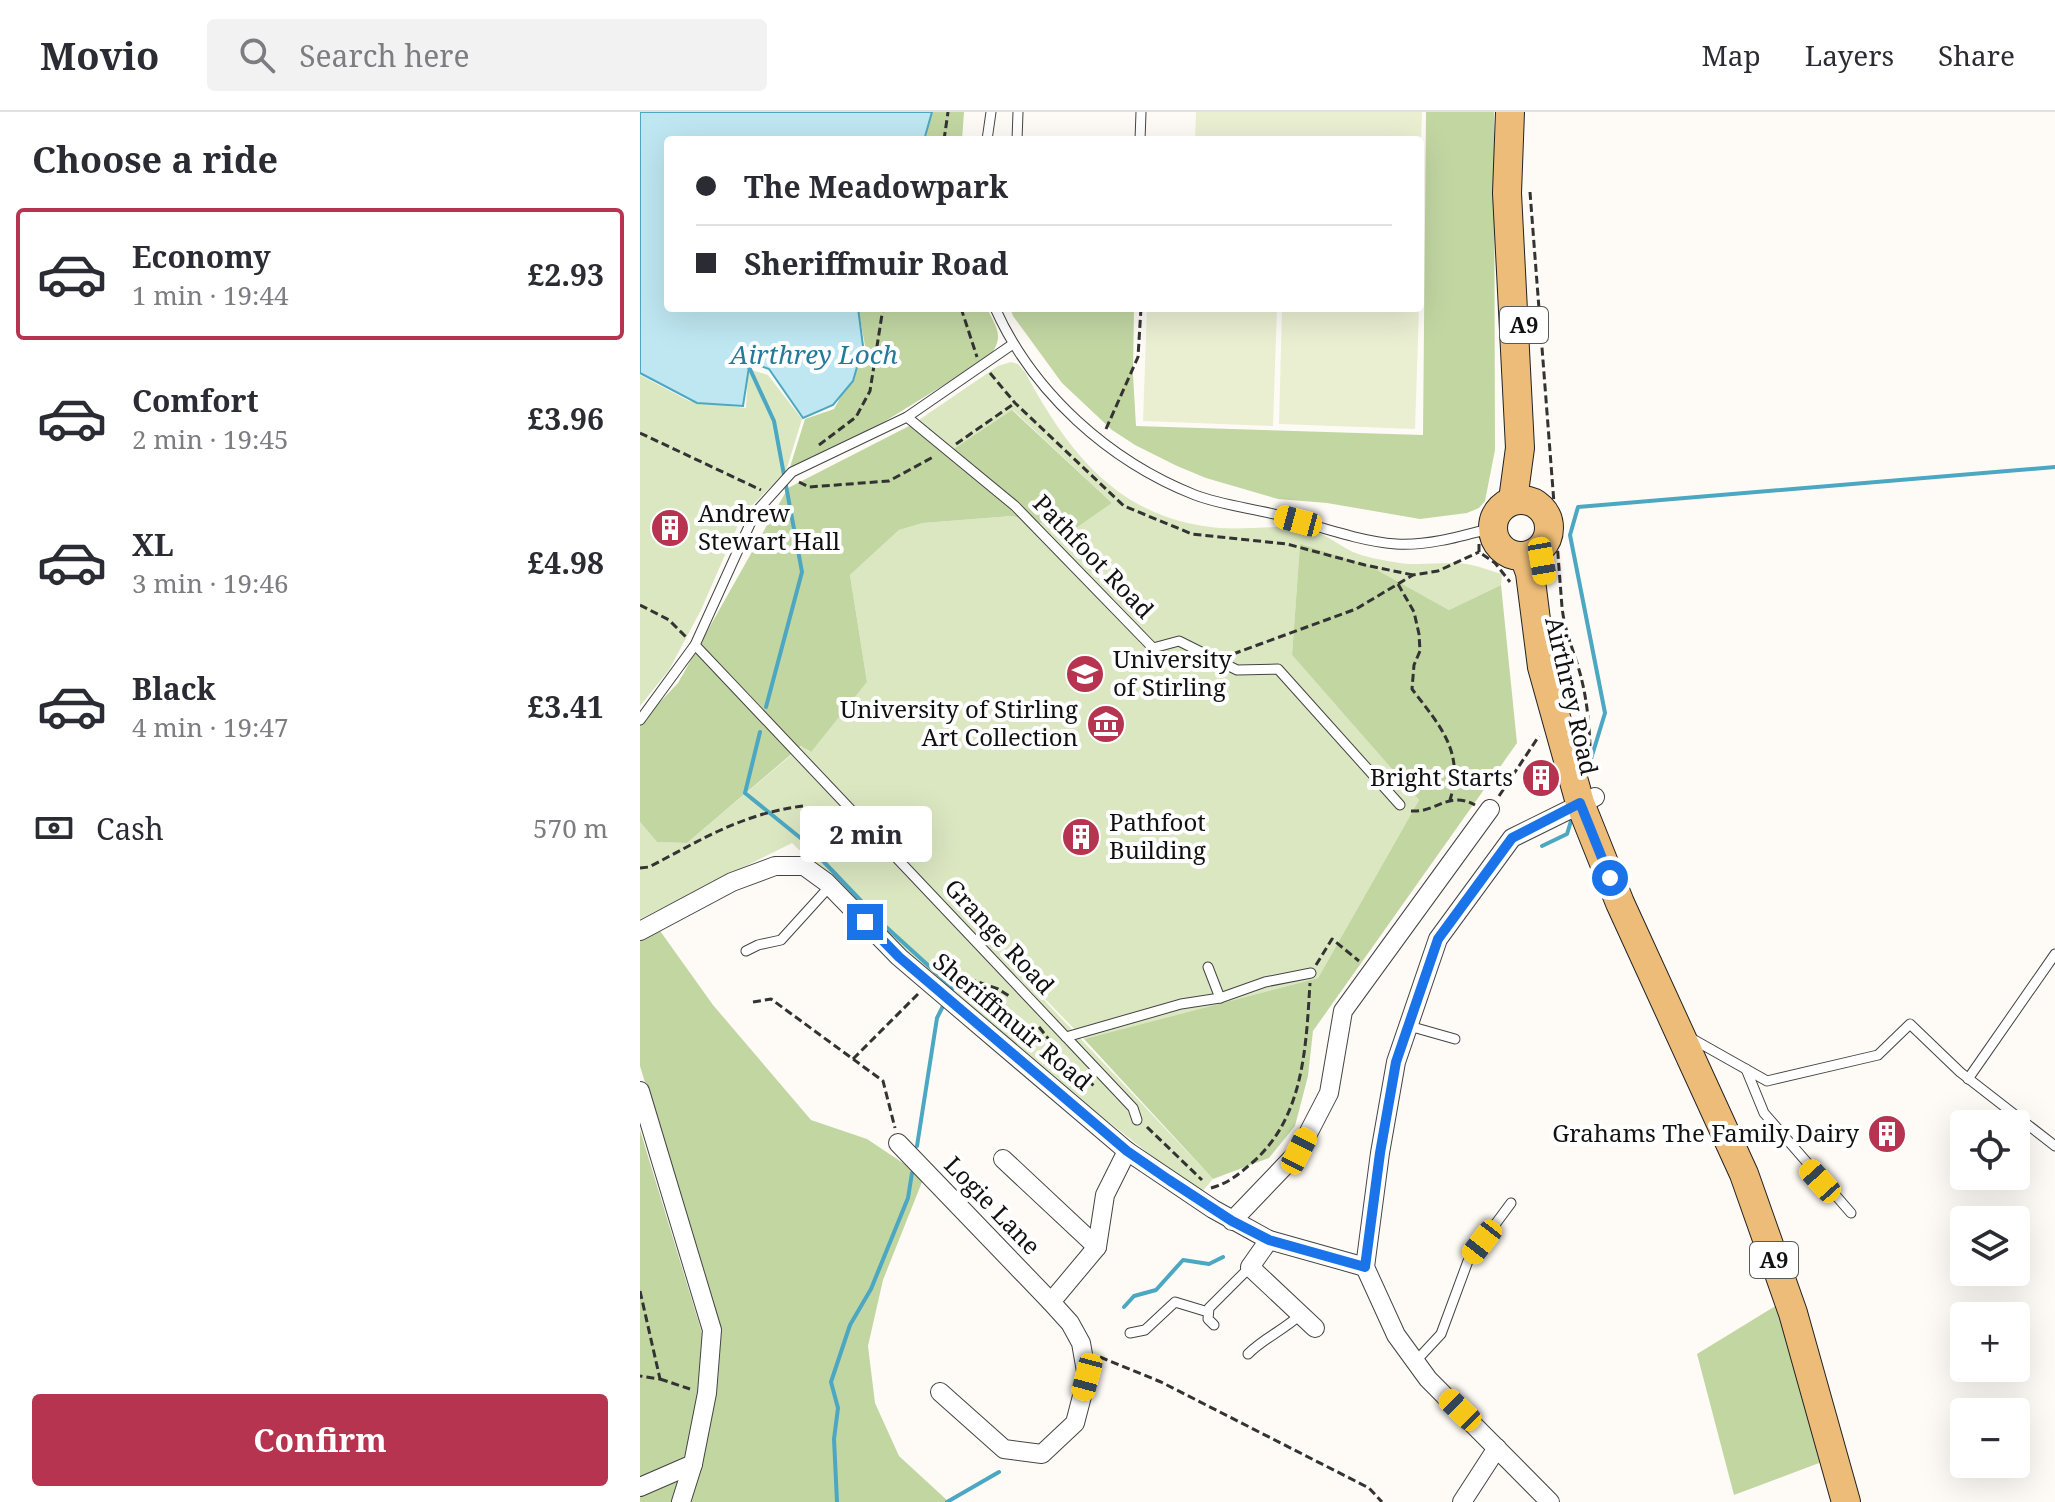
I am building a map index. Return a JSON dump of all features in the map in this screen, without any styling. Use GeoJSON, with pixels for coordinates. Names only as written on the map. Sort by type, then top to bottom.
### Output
{"type":"FeatureCollection","features":[{"type":"Feature","properties":{"kind":"main road","name":"A9"},"geometry":{"type":"LineString","coordinates":[[1510,112],[1507,193],[1523,501]]}},
{"type":"Feature","properties":{"kind":"main road","name":"A9"},"geometry":{"type":"LineString","coordinates":[[1486,540],[1495,516],[1503,506],[1523,501],[1543,510],[1549,520],[1549,533],[1533,552]]}},
{"type":"Feature","properties":{"kind":"main road"},"geometry":{"type":"LineString","coordinates":[[1486,540],[1495,540],[1509,554],[1533,552]]}},
{"type":"Feature","properties":{"kind":"main road","name":"Airthrey Road"},"geometry":{"type":"LineString","coordinates":[[1533,552],[1581,750],[1587,800]]}},
{"type":"Feature","properties":{"kind":"main road","name":"Airthrey Road"},"geometry":{"type":"LineString","coordinates":[[1533,552],[1530,573],[1542,667],[1555,716],[1587,800]]}},
{"type":"Feature","properties":{"kind":"main road","name":"A9"},"geometry":{"type":"LineString","coordinates":[[1587,800],[1679,1031],[1749,1188],[1793,1313],[1846,1502]]}},
{"type":"Feature","properties":{"kind":"street"},"geometry":{"type":"LineString","coordinates":[[1550,1502],[1428,1379],[1396,1335],[1365,1267],[1393,1077],[1438,939],[1512,838],[1587,800]]}},
{"type":"Feature","properties":{"kind":"street"},"geometry":{"type":"LineString","coordinates":[[1232,1221],[1299,1151],[1329,1093],[1343,1011],[1484,807]]}},
{"type":"Feature","properties":{"kind":"street","name":"Sheriffmuir Road"},"geometry":{"type":"LineString","coordinates":[[640,931],[732,882],[775,866],[804,866],[830,886],[899,957],[1127,1151],[1232,1221],[1269,1240],[1365,1267]]}},
{"type":"Feature","properties":{"kind":"street"},"geometry":{"type":"LineString","coordinates":[[640,1091],[712,1330],[707,1393],[693,1464],[681,1502]]}},
{"type":"Feature","properties":{"kind":"street","name":"Logie Lane"},"geometry":{"type":"LineString","coordinates":[[898,1143],[1051,1302],[1070,1323],[1081,1343]]}},
{"type":"Feature","properties":{"kind":"street"},"geometry":{"type":"LineString","coordinates":[[1051,1302],[1097,1247],[1105,1195],[1127,1151]]}},
{"type":"Feature","properties":{"kind":"street"},"geometry":{"type":"LineString","coordinates":[[1003,1159],[1097,1247]]}},
{"type":"Feature","properties":{"kind":"street"},"geometry":{"type":"LineString","coordinates":[[1269,1240],[1250,1267],[1315,1328]]}},
{"type":"Feature","properties":{"kind":"street"},"geometry":{"type":"LineString","coordinates":[[940,1392],[1004,1449],[1042,1454],[1075,1423],[1087,1377],[1081,1343]]}},
{"type":"Feature","properties":{"kind":"street"},"geometry":{"type":"LineString","coordinates":[[1462,1502],[1497,1448]]}},
{"type":"Feature","properties":{"kind":"street"},"geometry":{"type":"LineString","coordinates":[[640,1487],[693,1464]]}},
{"type":"Feature","properties":{"kind":"lane"},"geometry":{"type":"LineString","coordinates":[[988,136],[991,112]]}},
{"type":"Feature","properties":{"kind":"lane"},"geometry":{"type":"LineString","coordinates":[[1017,136],[1018,112]]}},
{"type":"Feature","properties":{"kind":"lane"},"geometry":{"type":"LineString","coordinates":[[1140,136],[1141,112]]}},
{"type":"Feature","properties":{"kind":"lane"},"geometry":{"type":"LineString","coordinates":[[997,312],[1013,344],[1067,412],[1120,457],[1144,471],[1198,496],[1342,533],[1397,544],[1486,540]]}},
{"type":"Feature","properties":{"kind":"lane"},"geometry":{"type":"LineString","coordinates":[[640,720],[695,645],[755,513],[792,472],[907,417],[1013,344]]}},
{"type":"Feature","properties":{"kind":"lane","name":"Pathfoot Road"},"geometry":{"type":"LineString","coordinates":[[907,417],[1015,506],[1153,648],[1179,641],[1237,670],[1278,669],[1404,807]]}},
{"type":"Feature","properties":{"kind":"lane","name":"Grange Road"},"geometry":{"type":"LineString","coordinates":[[695,645],[1133,1108],[1137,1120]]}},
{"type":"Feature","properties":{"kind":"lane"},"geometry":{"type":"LineString","coordinates":[[746,951],[781,940],[830,886]]}},
{"type":"Feature","properties":{"kind":"lane"},"geometry":{"type":"LineString","coordinates":[[1968,1079],[2055,954]]}},
{"type":"Feature","properties":{"kind":"lane"},"geometry":{"type":"LineString","coordinates":[[1208,967],[1220,998]]}},
{"type":"Feature","properties":{"kind":"lane"},"geometry":{"type":"LineString","coordinates":[[1066,1037],[1181,1004],[1220,998],[1265,982],[1311,973]]}},
{"type":"Feature","properties":{"kind":"lane"},"geometry":{"type":"LineString","coordinates":[[1679,1031],[1767,1081],[1878,1055],[1910,1024],[1968,1079],[2055,1146]]}},
{"type":"Feature","properties":{"kind":"lane"},"geometry":{"type":"LineString","coordinates":[[1409,1026],[1455,1039]]}},
{"type":"Feature","properties":{"kind":"lane"},"geometry":{"type":"LineString","coordinates":[[1746,1069],[1764,1113],[1851,1213]]}},
{"type":"Feature","properties":{"kind":"lane"},"geometry":{"type":"LineString","coordinates":[[1415,1362],[1441,1334],[1468,1261],[1511,1203]]}},
{"type":"Feature","properties":{"kind":"lane"},"geometry":{"type":"LineString","coordinates":[[1214,1325],[1208,1319],[1209,1308],[1250,1267]]}},
{"type":"Feature","properties":{"kind":"lane"},"geometry":{"type":"LineString","coordinates":[[1130,1333],[1145,1330],[1175,1302],[1208,1312]]}},
{"type":"Feature","properties":{"kind":"lane"},"geometry":{"type":"LineString","coordinates":[[1248,1354],[1263,1339],[1285,1330],[1301,1314]]}},
{"type":"Feature","properties":{"kind":"path"},"geometry":{"type":"LineString","coordinates":[[945,136],[948,112]]}},
{"type":"Feature","properties":{"kind":"path"},"geometry":{"type":"LineString","coordinates":[[1530,189],[1562,607],[1565,632],[1588,709],[1590,745],[1581,750]]}},
{"type":"Feature","properties":{"kind":"path"},"geometry":{"type":"LineString","coordinates":[[811,450],[856,417],[870,391],[882,312]]}},
{"type":"Feature","properties":{"kind":"path"},"geometry":{"type":"LineString","coordinates":[[1101,441],[1138,357],[1141,312]]}},
{"type":"Feature","properties":{"kind":"path"},"geometry":{"type":"LineString","coordinates":[[789,477],[809,487],[889,481],[946,450],[1015,403]]}},
{"type":"Feature","properties":{"kind":"path"},"geometry":{"type":"LineString","coordinates":[[640,433],[758,489]]}},
{"type":"Feature","properties":{"kind":"path"},"geometry":{"type":"LineString","coordinates":[[1217,659],[1356,609],[1413,575],[1438,571],[1486,540]]}},
{"type":"Feature","properties":{"kind":"path"},"geometry":{"type":"LineString","coordinates":[[1398,584],[1414,612],[1419,634],[1420,651],[1414,665],[1412,689],[1436,719],[1451,745],[1455,771],[1450,800]]}},
{"type":"Feature","properties":{"kind":"path"},"geometry":{"type":"LineString","coordinates":[[640,605],[669,620],[695,645]]}},
{"type":"Feature","properties":{"kind":"path"},"geometry":{"type":"LineString","coordinates":[[1404,807],[1425,811],[1450,800],[1468,801],[1484,807],[1555,716]]}},
{"type":"Feature","properties":{"kind":"path"},"geometry":{"type":"LineString","coordinates":[[640,868],[649,867],[742,819],[803,806]]}},
{"type":"Feature","properties":{"kind":"path"},"geometry":{"type":"LineString","coordinates":[[1207,1189],[1228,1183],[1264,1152],[1284,1125],[1299,1087],[1311,973],[1332,939],[1372,971]]}},
{"type":"Feature","properties":{"kind":"path"},"geometry":{"type":"LineString","coordinates":[[853,1059],[929,983]]}},
{"type":"Feature","properties":{"kind":"path"},"geometry":{"type":"LineString","coordinates":[[753,1002],[771,999],[883,1081],[898,1143]]}},
{"type":"Feature","properties":{"kind":"path"},"geometry":{"type":"LineString","coordinates":[[640,1291],[660,1379]]}},
{"type":"Feature","properties":{"kind":"path"},"geometry":{"type":"LineString","coordinates":[[1081,1343],[1097,1356],[1161,1382],[1369,1488],[1382,1502]]}},
{"type":"Feature","properties":{"kind":"path"},"geometry":{"type":"LineString","coordinates":[[640,1376],[707,1393]]}},
{"type":"Feature","properties":{"kind":"green space"},"geometry":{"type":"Polygon","coordinates":[[[932,112],[964,112],[962,136],[925,136],[932,112]]]}},
{"type":"Feature","properties":{"kind":"green space"},"geometry":{"type":"Polygon","coordinates":[[[1196,112],[1422,112],[1421,136],[1195,136],[1196,112]]]}},
{"type":"Feature","properties":{"kind":"green space"},"geometry":{"type":"Polygon","coordinates":[[[1426,112],[1494,112],[1495,450],[1485,501],[1479,508],[1467,513],[1420,519],[1327,503],[1278,499],[1177,466],[1112,430],[1062,383],[1012,312],[1134,312],[1136,426],[1423,435],[1426,112]]]}},
{"type":"Feature","properties":{"kind":"green space"},"geometry":{"type":"Polygon","coordinates":[[[859,312],[989,312],[998,333],[997,344],[989,357],[785,483],[805,419],[834,409],[866,351],[859,312]]]}},
{"type":"Feature","properties":{"kind":"green space"},"geometry":{"type":"Polygon","coordinates":[[[1147,312],[1277,312],[1273,426],[1143,421],[1147,312]]]}},
{"type":"Feature","properties":{"kind":"green space"},"geometry":{"type":"Polygon","coordinates":[[[1282,312],[1419,312],[1415,429],[1279,424],[1282,312]]]}},
{"type":"Feature","properties":{"kind":"green space"},"geometry":{"type":"Polygon","coordinates":[[[1011,362],[1018,364],[1025,372],[1079,455],[1125,496],[1153,511],[1184,522],[1219,528],[1304,528],[1353,552],[1373,558],[1412,564],[1467,564],[1502,574],[1501,585],[1449,610],[1370,566],[1300,545],[1292,655],[1419,800],[1318,978],[1084,1039],[977,929],[1213,1179],[1200,1194],[958,1003],[792,843],[640,919],[640,822],[657,842],[687,843],[802,746],[810,752],[867,682],[850,575],[899,530],[923,523],[1012,516],[1072,531],[1112,503],[1013,410],[946,454],[913,424],[998,366],[1011,362]]]}},
{"type":"Feature","properties":{"kind":"green space"},"geometry":{"type":"Polygon","coordinates":[[[748,369],[768,375],[802,419],[786,471],[742,516],[701,610],[669,670],[640,706],[640,375],[689,401],[746,408],[748,369]]]}},
{"type":"Feature","properties":{"kind":"green space"},"geometry":{"type":"Polygon","coordinates":[[[1012,410],[1112,503],[1072,531],[1012,516],[923,523],[899,530],[850,575],[867,682],[811,752],[801,746],[687,843],[657,842],[640,822],[640,723],[678,683],[788,488],[913,424],[946,454],[1012,410]]]}},
{"type":"Feature","properties":{"kind":"green space"},"geometry":{"type":"Polygon","coordinates":[[[1300,544],[1370,566],[1449,610],[1501,585],[1517,743],[1313,1031],[1308,1076],[1295,1126],[1269,1158],[1213,1179],[1084,1039],[1318,978],[1419,800],[1292,655],[1300,544]]]}},
{"type":"Feature","properties":{"kind":"green space"},"geometry":{"type":"Polygon","coordinates":[[[658,928],[713,1005],[811,1120],[867,1139],[924,1177],[883,1280],[868,1346],[875,1403],[899,1456],[949,1502],[640,1502],[640,1130],[702,1333],[719,1326],[640,1066],[640,939],[658,928]]]}},
{"type":"Feature","properties":{"kind":"green space"},"geometry":{"type":"Polygon","coordinates":[[[1777,1305],[1827,1460],[1734,1495],[1697,1354],[1777,1305]]]}},
{"type":"Feature","properties":{"kind":"water","name":"Airthrey Loch"},"geometry":{"type":"Polygon","coordinates":[[[640,112],[932,112],[925,136],[664,136],[664,312],[859,312],[863,346],[853,381],[833,405],[803,418],[769,369],[746,361],[749,367],[743,406],[697,403],[640,373],[640,112]]]}},
{"type":"Feature","properties":{"kind":"waterway"},"geometry":{"type":"LineString","coordinates":[[749,367],[774,421],[802,572],[766,707]]}},
{"type":"Feature","properties":{"kind":"waterway"},"geometry":{"type":"LineString","coordinates":[[1591,759],[1605,713],[1570,535],[1578,507],[2055,467]]}},
{"type":"Feature","properties":{"kind":"waterway"},"geometry":{"type":"LineString","coordinates":[[760,732],[745,793],[803,840],[885,926],[953,988],[951,990]]}},
{"type":"Feature","properties":{"kind":"waterway"},"geometry":{"type":"LineString","coordinates":[[1542,846],[1567,834],[1571,821]]}},
{"type":"Feature","properties":{"kind":"waterway"},"geometry":{"type":"LineString","coordinates":[[917,1146],[937,1018],[943,1006]]}},
{"type":"Feature","properties":{"kind":"waterway"},"geometry":{"type":"LineString","coordinates":[[837,1502],[834,1439],[838,1408],[831,1382],[850,1325],[871,1289],[908,1198],[912,1173]]}},
{"type":"Feature","properties":{"kind":"waterway"},"geometry":{"type":"LineString","coordinates":[[1124,1307],[1134,1296],[1156,1290],[1183,1260],[1209,1264],[1223,1257]]}},
{"type":"Feature","properties":{"kind":"waterway"},"geometry":{"type":"LineString","coordinates":[[947,1502],[999,1472]]}},
{"type":"Feature","properties":{"kind":"place","name":"Andrew Stewart Hall"},"geometry":{"type":"Point","coordinates":[670,528]}},
{"type":"Feature","properties":{"kind":"place","name":"University of Stirling"},"geometry":{"type":"Point","coordinates":[1085,674]}},
{"type":"Feature","properties":{"kind":"place","name":"University of Stirling Art Collection"},"geometry":{"type":"Point","coordinates":[1106,724]}},
{"type":"Feature","properties":{"kind":"place","name":"Bright Starts"},"geometry":{"type":"Point","coordinates":[1541,778]}},
{"type":"Feature","properties":{"kind":"place","name":"Pathfoot Building"},"geometry":{"type":"Point","coordinates":[1081,837]}},
{"type":"Feature","properties":{"kind":"place","name":"Grahams The Family Dairy"},"geometry":{"type":"Point","coordinates":[1887,1134]}},
{"type":"Feature","properties":{"kind":"route"},"geometry":{"type":"LineString","coordinates":[[865,922],[899,957],[1127,1151],[1169,1180],[1232,1221],[1269,1240],[1365,1267],[1396,1062],[1438,939],[1512,838],[1580,803],[1610,878]]}}]}
